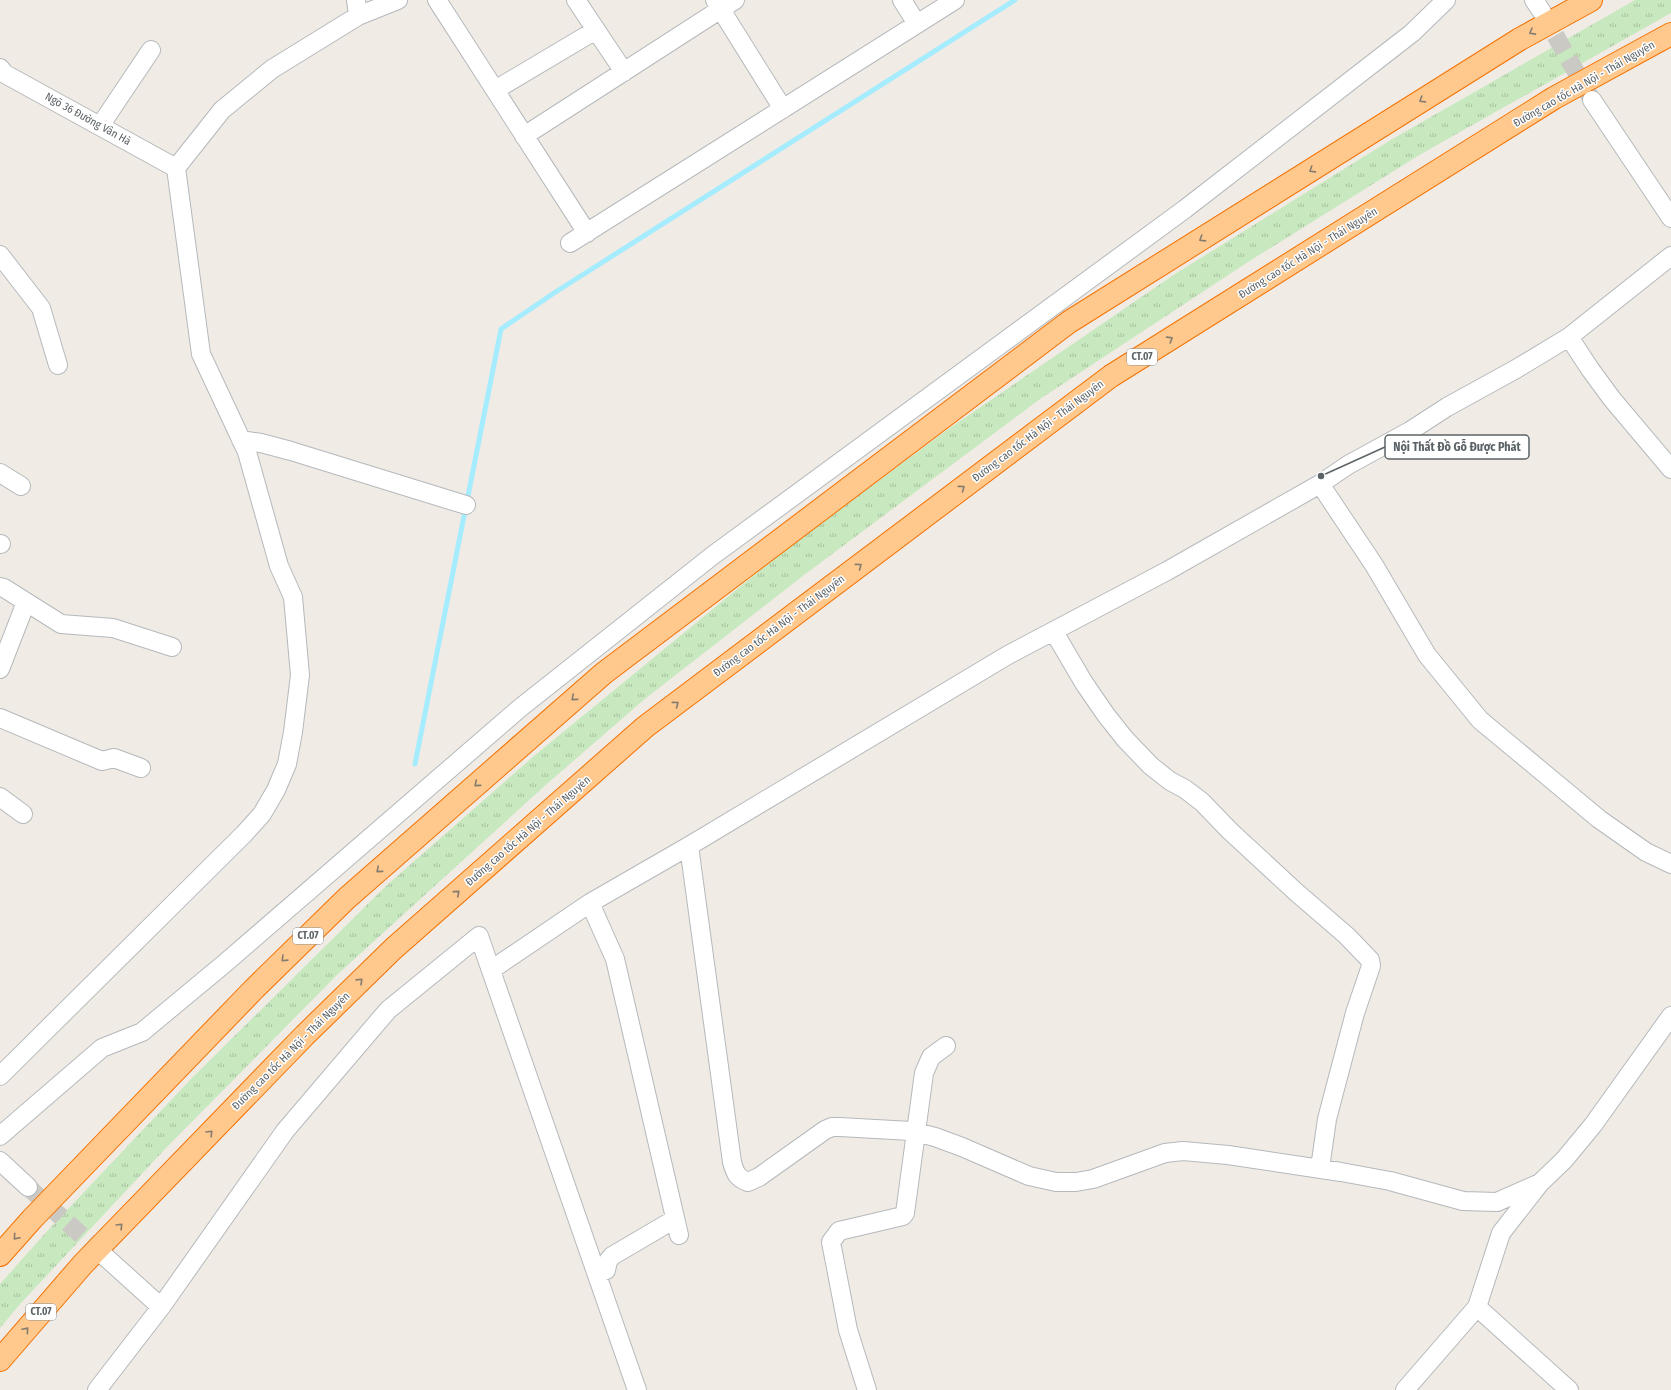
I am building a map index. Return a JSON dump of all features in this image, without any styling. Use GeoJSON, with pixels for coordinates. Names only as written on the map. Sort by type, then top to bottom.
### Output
{"type":"FeatureCollection","features":[{"type":"Feature","properties":{"kind":"highway","name":"CT.07"},"geometry":{"type":"LineString","coordinates":[[0,1255],[37,1213],[248,995],[342,903],[604,673],[1069,322],[1520,39],[1591,0]]}},
{"type":"Feature","properties":{"kind":"highway","name":"Đường cao tốc Hà Nội - Thái Nguyên"},"geometry":{"type":"LineString","coordinates":[[0,1360],[83,1264],[305,1035],[393,949],[645,727],[1111,376],[1554,98],[1671,34]]}},
{"type":"Feature","properties":{"kind":"street"},"geometry":{"type":"LineString","coordinates":[[0,1076],[244,834],[262,814],[276,790],[287,764],[293,732],[300,676],[293,597],[279,566],[247,452],[201,354],[176,168],[222,110],[272,69],[357,8],[398,0]]}},
{"type":"Feature","properties":{"kind":"street"},"geometry":{"type":"LineString","coordinates":[[437,0],[587,232]]}},
{"type":"Feature","properties":{"kind":"street"},"geometry":{"type":"LineString","coordinates":[[576,0],[624,72]]}},
{"type":"Feature","properties":{"kind":"street"},"geometry":{"type":"LineString","coordinates":[[902,0],[918,24]]}},
{"type":"Feature","properties":{"kind":"street"},"geometry":{"type":"LineString","coordinates":[[570,243],[956,0]]}},
{"type":"Feature","properties":{"kind":"street"},"geometry":{"type":"LineString","coordinates":[[0,1136],[102,1048],[142,1032],[230,959],[520,708],[712,556],[1185,209],[1412,33],[1446,0]]}},
{"type":"Feature","properties":{"kind":"street"},"geometry":{"type":"LineString","coordinates":[[524,136],[624,72],[724,3],[783,108]]}},
{"type":"Feature","properties":{"kind":"street"},"geometry":{"type":"LineString","coordinates":[[495,90],[596,30]]}},
{"type":"Feature","properties":{"kind":"street"},"geometry":{"type":"LineString","coordinates":[[100,126],[151,50]]}},
{"type":"Feature","properties":{"kind":"street","name":"Ngõ 36 Đường Vân Hà"},"geometry":{"type":"LineString","coordinates":[[2,75],[100,126],[176,168]]}},
{"type":"Feature","properties":{"kind":"street"},"geometry":{"type":"LineString","coordinates":[[1592,100],[1671,218]]}},
{"type":"Feature","properties":{"kind":"street"},"geometry":{"type":"LineString","coordinates":[[0,255],[42,308],[58,365]]}},
{"type":"Feature","properties":{"kind":"street"},"geometry":{"type":"LineString","coordinates":[[491,970],[590,903],[689,846],[1008,656],[1167,571],[1320,484],[1348,465],[1410,431],[1447,406],[1516,369],[1569,337],[1671,256]]}},
{"type":"Feature","properties":{"kind":"street"},"geometry":{"type":"LineString","coordinates":[[1569,337],[1612,399],[1671,470]]}},
{"type":"Feature","properties":{"kind":"street"},"geometry":{"type":"LineString","coordinates":[[241,440],[261,443],[291,451],[466,505]]}},
{"type":"Feature","properties":{"kind":"street"},"geometry":{"type":"LineString","coordinates":[[0,473],[21,486]]}},
{"type":"Feature","properties":{"kind":"street"},"geometry":{"type":"LineString","coordinates":[[1320,484],[1374,565],[1426,655],[1480,720],[1576,799],[1599,820],[1646,852],[1671,864]]}},
{"type":"Feature","properties":{"kind":"street"},"geometry":{"type":"LineString","coordinates":[[0,587],[61,624],[113,628],[172,646]]}},
{"type":"Feature","properties":{"kind":"street"},"geometry":{"type":"LineString","coordinates":[[0,669],[23,610],[24,601]]}},
{"type":"Feature","properties":{"kind":"street"},"geometry":{"type":"LineString","coordinates":[[1054,632],[1084,683],[1106,715],[1125,739],[1150,766],[1202,802],[1230,831],[1296,892],[1347,936],[1370,960],[1371,966],[1355,1013],[1327,1119],[1320,1168]]}},
{"type":"Feature","properties":{"kind":"street"},"geometry":{"type":"LineString","coordinates":[[0,718],[102,761],[114,758],[141,768]]}},
{"type":"Feature","properties":{"kind":"street"},"geometry":{"type":"LineString","coordinates":[[0,797],[23,814]]}},
{"type":"Feature","properties":{"kind":"street"},"geometry":{"type":"LineString","coordinates":[[689,846],[732,1162],[735,1173],[740,1179],[748,1182],[824,1130],[832,1127],[915,1132],[935,1137],[962,1147],[1029,1176],[1056,1182],[1076,1182],[1093,1179],[1166,1153],[1183,1152],[1228,1155],[1320,1168],[1390,1181],[1463,1201],[1497,1202],[1540,1183]]}},
{"type":"Feature","properties":{"kind":"street"},"geometry":{"type":"LineString","coordinates":[[590,903],[615,959],[677,1227],[612,1256],[608,1260],[606,1270],[597,1274]]}},
{"type":"Feature","properties":{"kind":"street"},"geometry":{"type":"LineString","coordinates":[[96,1390],[161,1307],[285,1131],[388,1010],[479,936],[637,1390]]}},
{"type":"Feature","properties":{"kind":"street"},"geometry":{"type":"LineString","coordinates":[[1413,1387],[1477,1307],[1501,1233],[1540,1183],[1564,1160],[1593,1125],[1671,1016]]}},
{"type":"Feature","properties":{"kind":"street"},"geometry":{"type":"LineString","coordinates":[[867,1390],[848,1330],[831,1242],[839,1231],[903,1216],[905,1213],[915,1132],[926,1066],[931,1057],[946,1046]]}},
{"type":"Feature","properties":{"kind":"street"},"geometry":{"type":"LineString","coordinates":[[0,1161],[28,1186]]}},
{"type":"Feature","properties":{"kind":"street"},"geometry":{"type":"LineString","coordinates":[[100,1252],[161,1307]]}},
{"type":"Feature","properties":{"kind":"street"},"geometry":{"type":"LineString","coordinates":[[1477,1307],[1569,1390]]}},
{"type":"Feature","properties":{"kind":"green space"},"geometry":{"type":"Polygon","coordinates":[[[1635,0],[1671,0],[1671,13],[1421,154],[1248,262],[1040,399],[804,575],[646,698],[548,783],[339,973],[166,1148],[21,1303],[0,1328],[0,1284],[50,1228],[192,1078],[386,886],[534,756],[775,558],[947,430],[1175,274],[1389,141],[1635,0]]]}},
{"type":"Feature","properties":{"kind":"waterway"},"geometry":{"type":"LineString","coordinates":[[415,764],[501,329],[554,293],[1015,0]]}},
{"type":"Feature","properties":{"kind":"tunnel"},"geometry":{"type":"LineString","coordinates":[[1542,12],[1592,100]]}},
{"type":"Feature","properties":{"kind":"tunnel"},"geometry":{"type":"LineString","coordinates":[[28,1187],[100,1252]]}},
{"type":"Feature","properties":{"kind":"place","name":"Nội Thất Đồ Gỗ Được Phát"},"geometry":{"type":"Point","coordinates":[1321,476]}}]}
